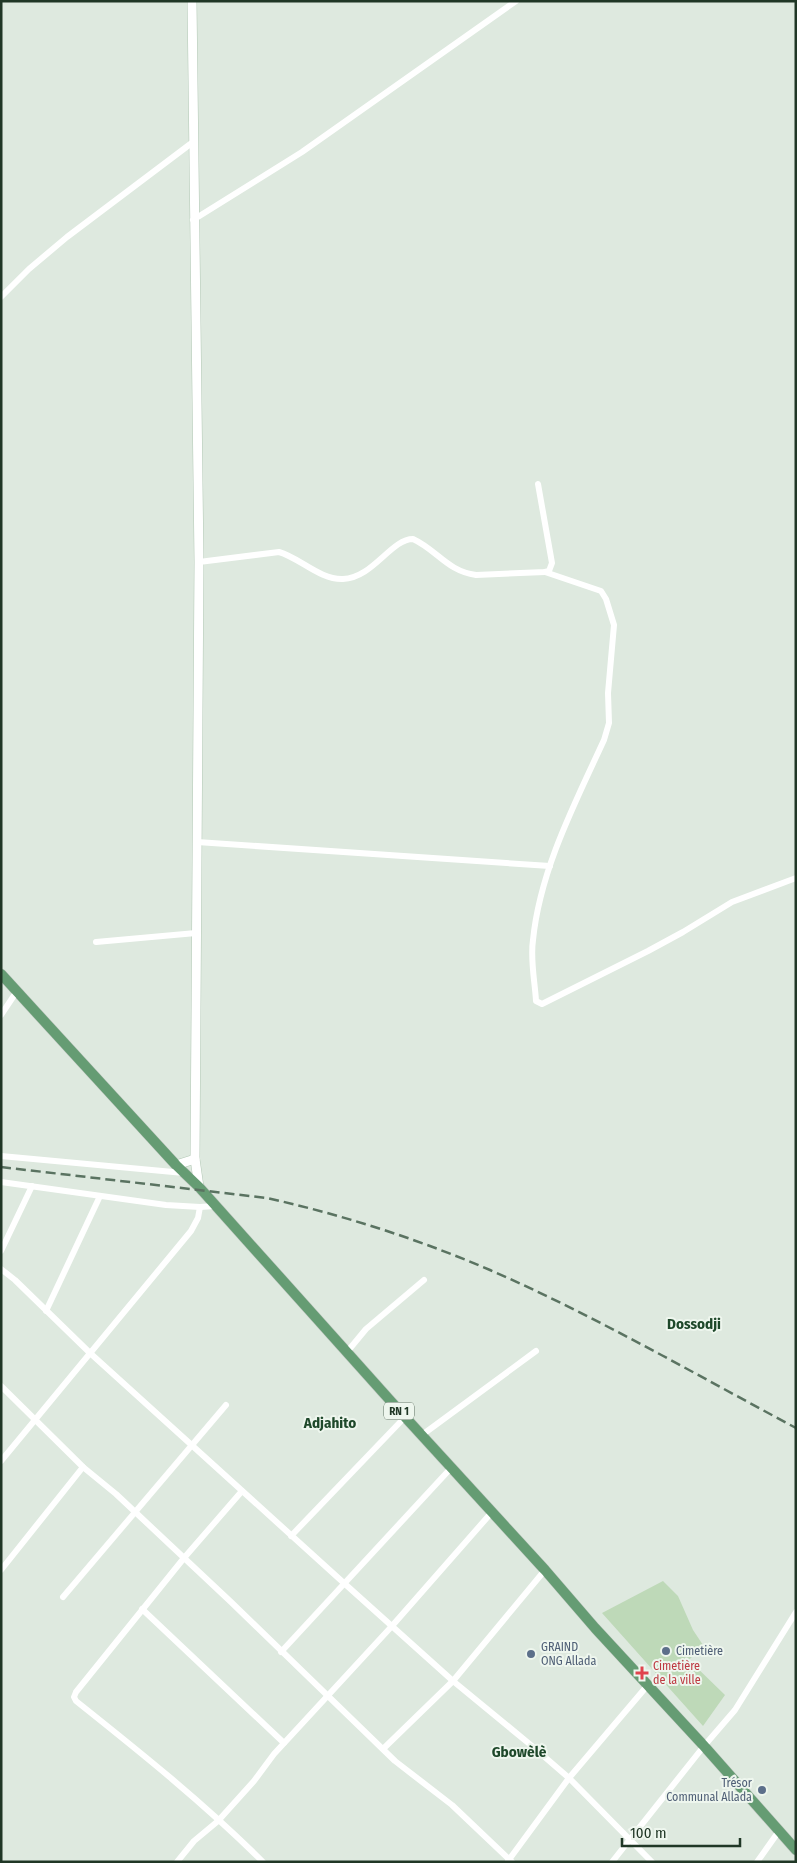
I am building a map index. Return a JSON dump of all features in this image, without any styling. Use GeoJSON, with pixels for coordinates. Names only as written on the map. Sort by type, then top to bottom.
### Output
{"type":"FeatureCollection","features":[{"type":"Feature","properties":{"kind":"main road","name":"RN 1"},"geometry":{"type":"LineString","coordinates":[[1,974],[199,1187],[796,1850]]}},
{"type":"Feature","properties":{"kind":"street"},"geometry":{"type":"LineString","coordinates":[[192,1],[193,220],[199,562],[195,1159],[199,1187]]}},
{"type":"Feature","properties":{"kind":"street"},"geometry":{"type":"LineString","coordinates":[[193,220],[302,152],[516,1]]}},
{"type":"Feature","properties":{"kind":"street"},"geometry":{"type":"LineString","coordinates":[[1,297],[48,253],[193,142]]}},
{"type":"Feature","properties":{"kind":"street"},"geometry":{"type":"LineString","coordinates":[[538,484],[552,563],[549,570],[545,572]]}},
{"type":"Feature","properties":{"kind":"street"},"geometry":{"type":"LineString","coordinates":[[199,562],[279,552],[290,555],[324,575],[342,579],[365,572],[397,545],[413,538],[448,566],[466,574],[545,572],[601,591],[614,625],[608,692],[609,723],[604,740],[583,784],[541,892],[532,942],[536,1001],[538,1004],[542,1004],[569,991],[648,951],[732,902],[796,878]]}},
{"type":"Feature","properties":{"kind":"street"},"geometry":{"type":"LineString","coordinates":[[196,842],[550,866]]}},
{"type":"Feature","properties":{"kind":"street"},"geometry":{"type":"LineString","coordinates":[[96,942],[196,933]]}},
{"type":"Feature","properties":{"kind":"street"},"geometry":{"type":"LineString","coordinates":[[1,1015],[17,991]]}},
{"type":"Feature","properties":{"kind":"street"},"geometry":{"type":"LineString","coordinates":[[1,1156],[184,1173]]}},
{"type":"Feature","properties":{"kind":"street"},"geometry":{"type":"LineString","coordinates":[[176,1164],[195,1159]]}},
{"type":"Feature","properties":{"kind":"street"},"geometry":{"type":"LineString","coordinates":[[1,1182],[166,1205],[215,1206]]}},
{"type":"Feature","properties":{"kind":"street"},"geometry":{"type":"LineString","coordinates":[[1,1251],[32,1186]]}},
{"type":"Feature","properties":{"kind":"street"},"geometry":{"type":"LineString","coordinates":[[46,1311],[100,1196]]}},
{"type":"Feature","properties":{"kind":"street"},"geometry":{"type":"LineString","coordinates":[[1,1461],[191,1231],[198,1218],[200,1207]]}},
{"type":"Feature","properties":{"kind":"street"},"geometry":{"type":"LineString","coordinates":[[1,1268],[90,1353],[242,1492],[453,1681],[568,1778],[652,1862]]}},
{"type":"Feature","properties":{"kind":"street"},"geometry":{"type":"LineString","coordinates":[[346,1352],[366,1329],[424,1280]]}},
{"type":"Feature","properties":{"kind":"street"},"geometry":{"type":"LineString","coordinates":[[422,1435],[536,1351]]}},
{"type":"Feature","properties":{"kind":"street"},"geometry":{"type":"LineString","coordinates":[[1,1386],[83,1466],[135,1512],[328,1695],[382,1749],[452,1806],[509,1861],[568,1778],[647,1686]]}},
{"type":"Feature","properties":{"kind":"street"},"geometry":{"type":"LineString","coordinates":[[64,1597],[226,1405]]}},
{"type":"Feature","properties":{"kind":"street"},"geometry":{"type":"LineString","coordinates":[[291,1536],[405,1417]]}},
{"type":"Feature","properties":{"kind":"street"},"geometry":{"type":"LineString","coordinates":[[1,1570],[83,1466]]}},
{"type":"Feature","properties":{"kind":"street"},"geometry":{"type":"LineString","coordinates":[[281,1652],[451,1468]]}},
{"type":"Feature","properties":{"kind":"street"},"geometry":{"type":"LineString","coordinates":[[242,1492],[142,1609],[74,1697],[263,1862]]}},
{"type":"Feature","properties":{"kind":"street"},"geometry":{"type":"LineString","coordinates":[[176,1862],[194,1841],[218,1821],[254,1781],[284,1743],[392,1626],[492,1512]]}},
{"type":"Feature","properties":{"kind":"street"},"geometry":{"type":"LineString","coordinates":[[382,1749],[453,1681],[545,1570]]}},
{"type":"Feature","properties":{"kind":"street"},"geometry":{"type":"LineString","coordinates":[[142,1609],[284,1743]]}},
{"type":"Feature","properties":{"kind":"street"},"geometry":{"type":"LineString","coordinates":[[612,1862],[735,1710],[796,1612]]}},
{"type":"Feature","properties":{"kind":"street"},"geometry":{"type":"LineString","coordinates":[[758,1862],[779,1831]]}},
{"type":"Feature","properties":{"kind":"green space"},"geometry":{"type":"Polygon","coordinates":[[[663,1581],[678,1596],[693,1630],[703,1645],[689,1660],[725,1695],[703,1726],[602,1613],[663,1581]]]}},
{"type":"Feature","properties":{"kind":"railway"},"geometry":{"type":"LineString","coordinates":[[1,1167],[267,1198],[324,1212],[380,1229],[490,1270],[568,1306],[796,1428]]}},
{"type":"Feature","properties":{"kind":"place","name":"Cimetière"},"geometry":{"type":"Point","coordinates":[666,1651]}},
{"type":"Feature","properties":{"kind":"place","name":"GRAIND ONG Allada"},"geometry":{"type":"Point","coordinates":[531,1654]}},
{"type":"Feature","properties":{"kind":"place","name":"Cimetière de la ville"},"geometry":{"type":"Point","coordinates":[642,1673]}},
{"type":"Feature","properties":{"kind":"place","name":"Trésor Communal Allada"},"geometry":{"type":"Point","coordinates":[762,1790]}},
{"type":"Feature","properties":{"kind":"district","name":"Dossodji"},"geometry":{"type":"Point","coordinates":[694,1324]}},
{"type":"Feature","properties":{"kind":"district","name":"Adjahito"},"geometry":{"type":"Point","coordinates":[330,1423]}},
{"type":"Feature","properties":{"kind":"district","name":"Gbowèlè"},"geometry":{"type":"Point","coordinates":[519,1752]}}]}
